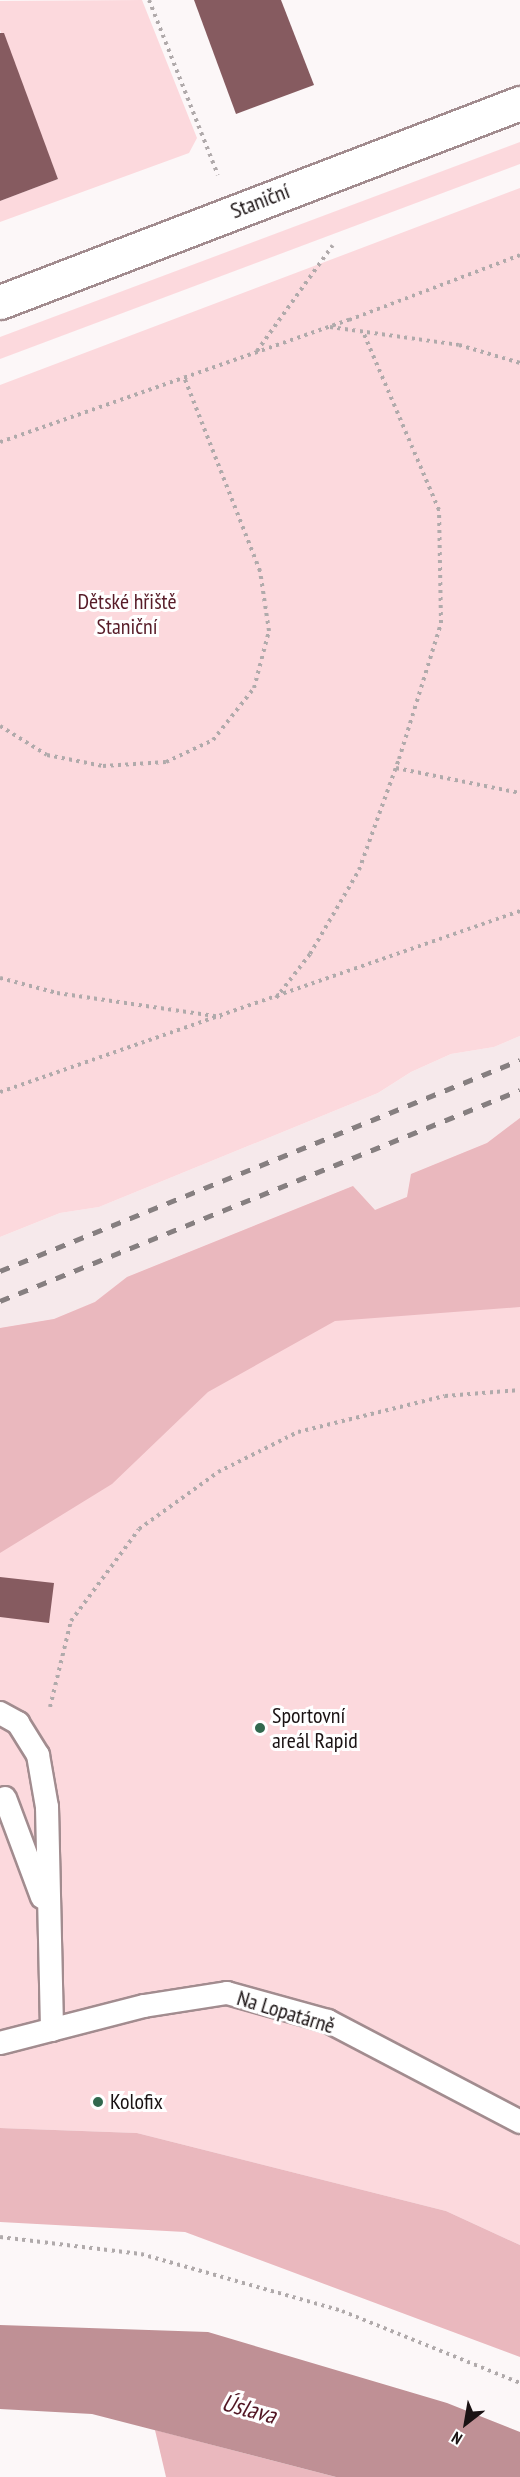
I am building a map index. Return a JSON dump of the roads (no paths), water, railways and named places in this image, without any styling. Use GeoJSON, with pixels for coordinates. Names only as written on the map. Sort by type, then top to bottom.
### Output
{"type":"FeatureCollection","features":[{"type":"Feature","properties":{"kind":"street","name":"Staniční"},"geometry":{"type":"LineString","coordinates":[[0,302],[520,103]]}},
{"type":"Feature","properties":{"kind":"lane"},"geometry":{"type":"LineString","coordinates":[[0,1713],[18,1723],[39,1755],[47,1807],[52,2030]]}},
{"type":"Feature","properties":{"kind":"lane"},"geometry":{"type":"LineString","coordinates":[[5,1798],[48,1913]]}},
{"type":"Feature","properties":{"kind":"lane","name":"Na Lopatárně"},"geometry":{"type":"LineString","coordinates":[[0,2043],[144,2006],[226,1993],[328,2021],[520,2122]]}},
{"type":"Feature","properties":{"kind":"water","name":"Úslava"},"geometry":{"type":"Polygon","coordinates":[[[0,2325],[208,2332],[447,2403],[520,2432],[520,2477],[336,2477],[92,2414],[0,2409],[0,2325]]]}},
{"type":"Feature","properties":{"kind":"railway"},"geometry":{"type":"LineString","coordinates":[[0,1271],[520,1060]]}},
{"type":"Feature","properties":{"kind":"railway"},"geometry":{"type":"LineString","coordinates":[[0,1301],[520,1090]]}},
{"type":"Feature","properties":{"kind":"place","name":"Sportovní areál Rapid"},"geometry":{"type":"Point","coordinates":[260,1728]}},
{"type":"Feature","properties":{"kind":"place","name":"Kolofix"},"geometry":{"type":"Point","coordinates":[98,2102]}},
{"type":"Feature","properties":{"kind":"park label","name":"Dětské hřiště Staniční"},"geometry":{"type":"Point","coordinates":[127,614]}}]}
